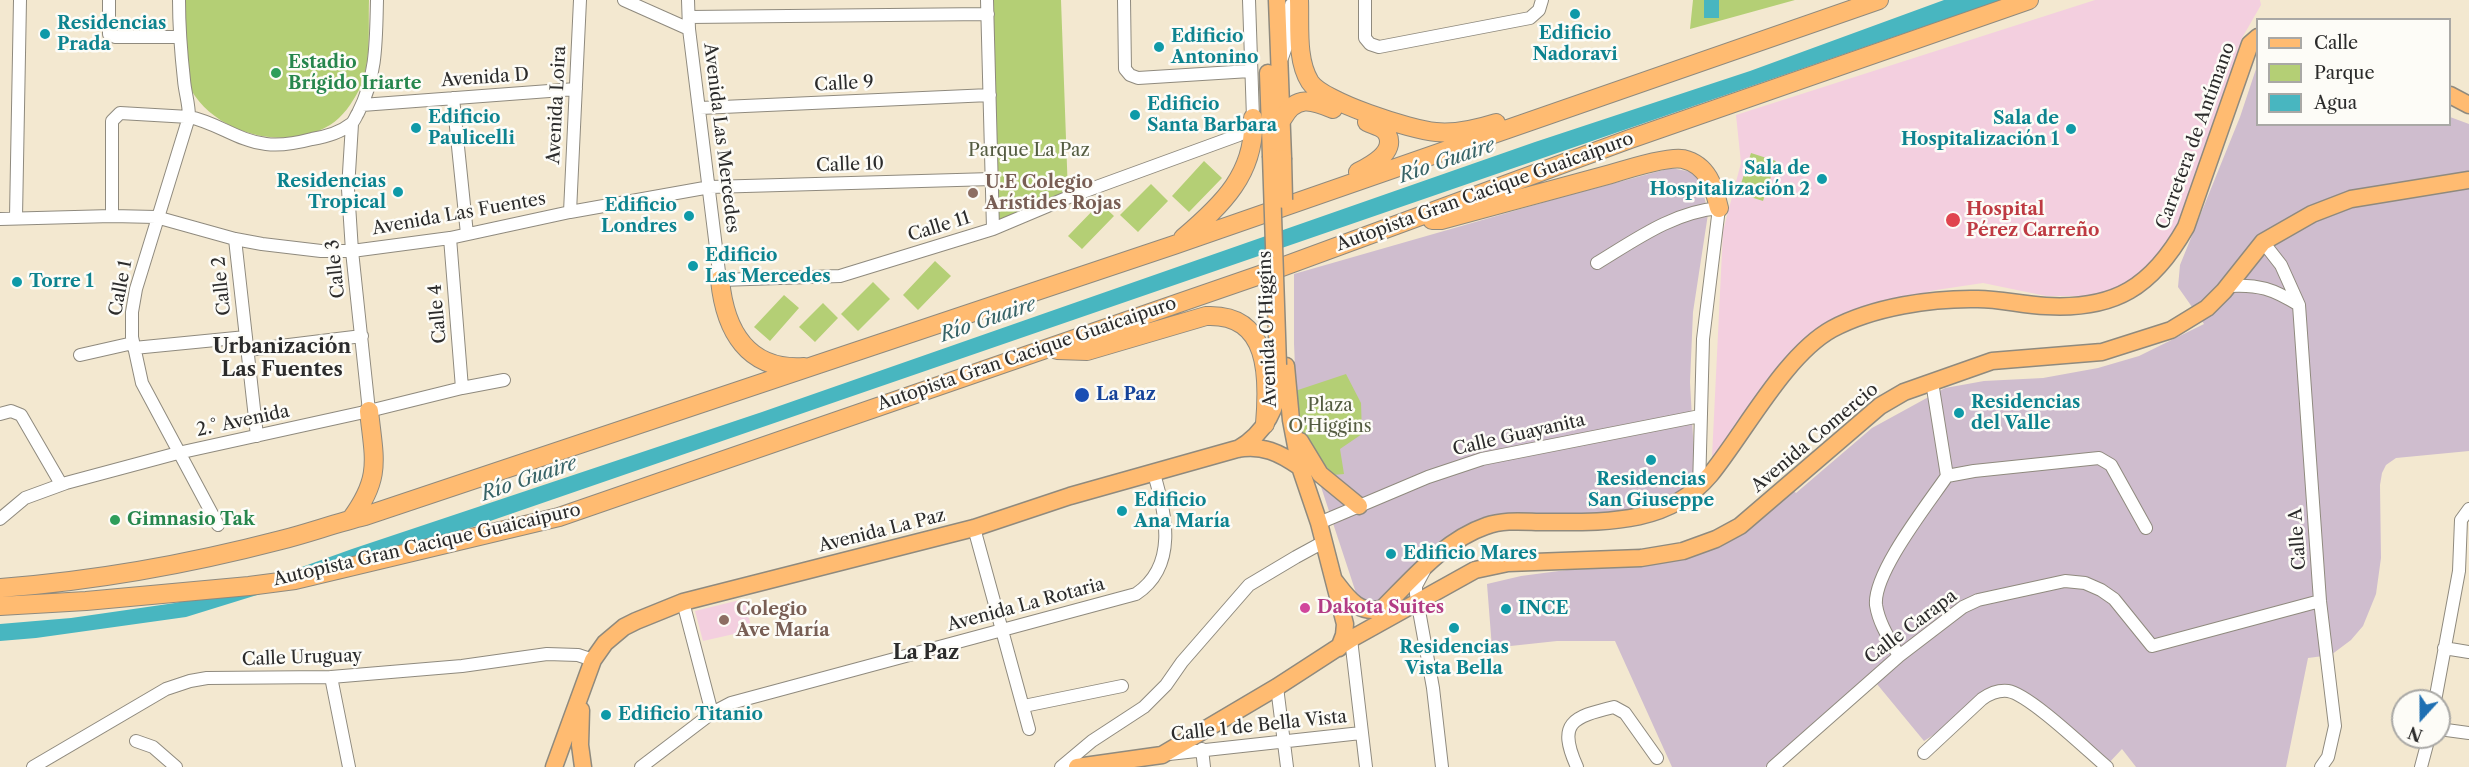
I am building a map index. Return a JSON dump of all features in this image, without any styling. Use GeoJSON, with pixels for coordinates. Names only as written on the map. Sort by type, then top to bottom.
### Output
{"type":"FeatureCollection","features":[{"type":"Feature","properties":{"kind":"highway"},"geometry":{"type":"LineString","coordinates":[[1299,0],[1302,58],[1305,72],[1318,92],[1334,100],[1394,122],[1436,132],[1456,132],[1515,118],[1542,118]]}},
{"type":"Feature","properties":{"kind":"highway","name":"Autopista Gran Cacique Guaicaipuro"},"geometry":{"type":"LineString","coordinates":[[0,588],[87,580],[221,554],[283,540],[351,519],[1174,245],[1879,0]]}},
{"type":"Feature","properties":{"kind":"highway","name":"Autopista Gran Cacique Guaicaipuro"},"geometry":{"type":"LineString","coordinates":[[0,606],[86,601],[249,586],[307,577],[559,517],[1043,350],[1630,139],[2029,0]]}},
{"type":"Feature","properties":{"kind":"highway"},"geometry":{"type":"LineString","coordinates":[[1283,118],[1293,105],[1312,101],[1382,129],[1387,134],[1387,150],[1378,161],[1321,193]]}},
{"type":"Feature","properties":{"kind":"highway"},"geometry":{"type":"LineString","coordinates":[[1174,245],[1213,213],[1232,190],[1253,143],[1253,118]]}},
{"type":"Feature","properties":{"kind":"highway"},"geometry":{"type":"LineString","coordinates":[[1409,220],[1441,220],[1640,166],[1676,159],[1691,162],[1704,171],[1712,182],[1719,208]]}},
{"type":"Feature","properties":{"kind":"highway"},"geometry":{"type":"LineString","coordinates":[[720,280],[731,327],[745,348],[771,362],[784,366],[793,368],[815,366]]}},
{"type":"Feature","properties":{"kind":"highway"},"geometry":{"type":"LineString","coordinates":[[1043,350],[1087,351],[1206,316],[1232,319],[1250,329],[1262,357],[1267,384],[1265,424]]}},
{"type":"Feature","properties":{"kind":"highway"},"geometry":{"type":"LineString","coordinates":[[351,519],[366,498],[374,475],[369,411]]}},
{"type":"Feature","properties":{"kind":"main road","name":"Avenida O'Higgins"},"geometry":{"type":"LineString","coordinates":[[1266,0],[1277,157],[1282,365],[1300,467],[1325,544],[1346,630],[1345,643]]}},
{"type":"Feature","properties":{"kind":"main road","name":"Avenida O'Higgins"},"geometry":{"type":"LineString","coordinates":[[1277,0],[1278,71],[1283,118],[1277,157]]}},
{"type":"Feature","properties":{"kind":"main road","name":"Carretera de Antímano"},"geometry":{"type":"LineString","coordinates":[[1428,564],[1473,531],[1488,525],[1515,521],[1630,519],[1660,511],[1686,498],[1699,488],[1730,450],[1802,351],[1831,330],[1871,314],[1917,303],[1953,299],[1980,299],[2047,306],[2099,304],[2128,292],[2151,275],[2174,248],[2186,227],[2250,44],[2256,39]]}},
{"type":"Feature","properties":{"kind":"main road"},"geometry":{"type":"LineString","coordinates":[[2451,96],[2469,105]]}},
{"type":"Feature","properties":{"kind":"main road","name":"Avenida Comercio"},"geometry":{"type":"LineString","coordinates":[[1162,755],[1277,687],[1345,643],[1475,570],[1508,563],[1641,558],[1683,551],[1716,539],[1740,526],[1880,406],[1904,392],[1992,361],[2102,352],[2171,330],[2207,308],[2263,242],[2312,214],[2351,199],[2469,180]]}},
{"type":"Feature","properties":{"kind":"main road","name":"Avenida La Paz"},"geometry":{"type":"LineString","coordinates":[[1237,449],[1249,443],[1265,424],[1277,399],[1282,365]]}},
{"type":"Feature","properties":{"kind":"main road"},"geometry":{"type":"LineString","coordinates":[[1291,420],[1320,474],[1359,506]]}},
{"type":"Feature","properties":{"kind":"main road","name":"Avenida La Paz"},"geometry":{"type":"LineString","coordinates":[[554,767],[593,660],[605,643],[624,627],[683,602],[974,528],[1070,496],[1237,449],[1252,446],[1265,448],[1284,456],[1300,467]]}},
{"type":"Feature","properties":{"kind":"main road","name":"Avenida O'Higgins"},"geometry":{"type":"LineString","coordinates":[[1334,580],[1356,607],[1375,611],[1383,608],[1428,564]]}},
{"type":"Feature","properties":{"kind":"main road","name":"Avenida La Paz"},"geometry":{"type":"LineString","coordinates":[[579,701],[583,767]]}},
{"type":"Feature","properties":{"kind":"main road"},"geometry":{"type":"LineString","coordinates":[[1077,767],[1131,763],[1162,755]]}},
{"type":"Feature","properties":{"kind":"street"},"geometry":{"type":"LineString","coordinates":[[16,218],[20,0]]}},
{"type":"Feature","properties":{"kind":"street"},"geometry":{"type":"LineString","coordinates":[[109,0],[109,34],[115,37],[179,37]]}},
{"type":"Feature","properties":{"kind":"street"},"geometry":{"type":"LineString","coordinates":[[179,0],[179,37],[184,85],[189,101],[189,117]]}},
{"type":"Feature","properties":{"kind":"street"},"geometry":{"type":"LineString","coordinates":[[112,216],[112,121],[120,113],[206,120],[239,137],[266,144],[288,145],[321,137],[352,124],[362,105],[373,71],[377,0]]}},
{"type":"Feature","properties":{"kind":"street","name":"Avenida Loira"},"geometry":{"type":"LineString","coordinates":[[570,212],[580,0]]}},
{"type":"Feature","properties":{"kind":"street"},"geometry":{"type":"LineString","coordinates":[[624,0],[689,23],[988,14]]}},
{"type":"Feature","properties":{"kind":"street","name":"Avenida Las Mercedes"},"geometry":{"type":"LineString","coordinates":[[688,0],[720,280]]}},
{"type":"Feature","properties":{"kind":"street"},"geometry":{"type":"LineString","coordinates":[[987,0],[993,229]]}},
{"type":"Feature","properties":{"kind":"street"},"geometry":{"type":"LineString","coordinates":[[1124,0],[1125,69],[1130,75],[1138,78],[1250,71]]}},
{"type":"Feature","properties":{"kind":"street"},"geometry":{"type":"LineString","coordinates":[[1249,0],[1253,118]]}},
{"type":"Feature","properties":{"kind":"street","name":"Avenida O'Higgins"},"geometry":{"type":"LineString","coordinates":[[1278,71],[1287,44],[1292,0]]}},
{"type":"Feature","properties":{"kind":"street"},"geometry":{"type":"LineString","coordinates":[[1365,0],[1365,38],[1370,44],[1379,47],[1530,18],[1539,10],[1542,0]]}},
{"type":"Feature","properties":{"kind":"street","name":"Avenida D"},"geometry":{"type":"LineString","coordinates":[[362,105],[576,89]]}},
{"type":"Feature","properties":{"kind":"street","name":"Calle 9"},"geometry":{"type":"LineString","coordinates":[[700,108],[990,94]]}},
{"type":"Feature","properties":{"kind":"street"},"geometry":{"type":"LineString","coordinates":[[453,99],[467,234]]}},
{"type":"Feature","properties":{"kind":"street","name":"Calle 1"},"geometry":{"type":"LineString","coordinates":[[189,117],[156,217],[133,302],[131,324],[142,383],[218,525]]}},
{"type":"Feature","properties":{"kind":"street","name":"Calle 11"},"geometry":{"type":"LineString","coordinates":[[720,280],[840,276],[993,229],[1069,197],[1239,135],[1245,132],[1253,118]]}},
{"type":"Feature","properties":{"kind":"street","name":"Calle 3"},"geometry":{"type":"LineString","coordinates":[[352,124],[348,189],[352,251],[369,411]]}},
{"type":"Feature","properties":{"kind":"street","name":"Calle 10"},"geometry":{"type":"LineString","coordinates":[[710,187],[992,179]]}},
{"type":"Feature","properties":{"kind":"street","name":"Avenida Las Fuentes"},"geometry":{"type":"LineString","coordinates":[[0,219],[156,217],[235,239],[292,248],[352,251],[450,238],[570,212],[710,187]]}},
{"type":"Feature","properties":{"kind":"street"},"geometry":{"type":"LineString","coordinates":[[1597,263],[1667,222],[1698,210],[1719,208],[1704,328],[1699,488]]}},
{"type":"Feature","properties":{"kind":"street","name":"Calle 4"},"geometry":{"type":"LineString","coordinates":[[450,238],[462,388]]}},
{"type":"Feature","properties":{"kind":"street","name":"Calle 2"},"geometry":{"type":"LineString","coordinates":[[235,239],[257,436]]}},
{"type":"Feature","properties":{"kind":"street"},"geometry":{"type":"LineString","coordinates":[[2263,242],[2281,265],[2299,305]]}},
{"type":"Feature","properties":{"kind":"street"},"geometry":{"type":"LineString","coordinates":[[2228,286],[2271,288],[2299,305]]}},
{"type":"Feature","properties":{"kind":"street","name":"Calle A"},"geometry":{"type":"LineString","coordinates":[[2299,305],[2320,601],[2335,726],[2328,757],[2321,767]]}},
{"type":"Feature","properties":{"kind":"street"},"geometry":{"type":"LineString","coordinates":[[248,350],[362,336]]}},
{"type":"Feature","properties":{"kind":"street"},"geometry":{"type":"LineString","coordinates":[[80,355],[134,346],[246,337]]}},
{"type":"Feature","properties":{"kind":"street","name":"2.° Avenida"},"geometry":{"type":"LineString","coordinates":[[0,519],[25,498],[61,484],[178,453],[504,380]]}},
{"type":"Feature","properties":{"kind":"street"},"geometry":{"type":"LineString","coordinates":[[1899,656],[1881,621],[1876,604],[1877,589],[1907,534],[1947,476],[1932,382]]}},
{"type":"Feature","properties":{"kind":"street"},"geometry":{"type":"LineString","coordinates":[[0,414],[11,411],[21,415],[61,484]]}},
{"type":"Feature","properties":{"kind":"street","name":"Calle Guayanita"},"geometry":{"type":"LineString","coordinates":[[1319,523],[1428,477],[1482,459],[1700,416]]}},
{"type":"Feature","properties":{"kind":"street"},"geometry":{"type":"LineString","coordinates":[[1947,476],[2099,458],[2111,465],[2146,528]]}},
{"type":"Feature","properties":{"kind":"street","name":"Avenida La Rotaria"},"geometry":{"type":"LineString","coordinates":[[641,767],[712,714],[731,703],[1128,597],[1145,588],[1160,566],[1167,536],[1154,474]]}},
{"type":"Feature","properties":{"kind":"street"},"geometry":{"type":"LineString","coordinates":[[2437,689],[2444,648],[2464,571],[2461,520],[2469,509]]}},
{"type":"Feature","properties":{"kind":"street"},"geometry":{"type":"LineString","coordinates":[[974,528],[1029,729]]}},
{"type":"Feature","properties":{"kind":"street"},"geometry":{"type":"LineString","coordinates":[[1061,767],[1092,741],[1144,707],[1166,685],[1182,662],[1249,585],[1303,553],[1325,544]]}},
{"type":"Feature","properties":{"kind":"street"},"geometry":{"type":"LineString","coordinates":[[1428,564],[1416,586],[1433,688],[1442,767]]}},
{"type":"Feature","properties":{"kind":"street","name":"Calle Carapa"},"geometry":{"type":"LineString","coordinates":[[1773,767],[1899,656],[1963,607],[1978,600],[2065,581],[2085,583],[2115,599],[2152,646],[2320,601]]}},
{"type":"Feature","properties":{"kind":"street"},"geometry":{"type":"LineString","coordinates":[[683,602],[712,714]]}},
{"type":"Feature","properties":{"kind":"street"},"geometry":{"type":"LineString","coordinates":[[1345,643],[1366,767]]}},
{"type":"Feature","properties":{"kind":"street"},"geometry":{"type":"LineString","coordinates":[[2444,648],[2469,652]]}},
{"type":"Feature","properties":{"kind":"street","name":"Calle Uruguay"},"geometry":{"type":"LineString","coordinates":[[33,767],[157,694],[189,681],[207,678],[331,677],[462,666],[547,654],[578,655],[593,660]]}},
{"type":"Feature","properties":{"kind":"street"},"geometry":{"type":"LineString","coordinates":[[331,677],[349,767]]}},
{"type":"Feature","properties":{"kind":"street"},"geometry":{"type":"LineString","coordinates":[[1024,706],[1122,686]]}},
{"type":"Feature","properties":{"kind":"street"},"geometry":{"type":"LineString","coordinates":[[1277,687],[1287,767]]}},
{"type":"Feature","properties":{"kind":"street"},"geometry":{"type":"LineString","coordinates":[[1924,753],[1982,699],[1990,694],[2007,691],[2024,696],[2107,767]]}},
{"type":"Feature","properties":{"kind":"street"},"geometry":{"type":"LineString","coordinates":[[1577,767],[1566,736],[1571,724],[1594,712],[1614,707],[1625,713],[1658,758]]}},
{"type":"Feature","properties":{"kind":"street"},"geometry":{"type":"LineString","coordinates":[[2451,731],[2469,733]]}},
{"type":"Feature","properties":{"kind":"street","name":"Calle 1 de Bella Vista"},"geometry":{"type":"LineString","coordinates":[[1162,755],[1361,732]]}},
{"type":"Feature","properties":{"kind":"street"},"geometry":{"type":"LineString","coordinates":[[136,741],[153,747],[176,767]]}},
{"type":"Feature","properties":{"kind":"street"},"geometry":{"type":"LineString","coordinates":[[1202,749],[1204,767]]}},
{"type":"Feature","properties":{"kind":"street"},"geometry":{"type":"LineString","coordinates":[[2421,767],[2426,749]]}},
{"type":"Feature","properties":{"kind":"shaded area","name":"Hospital Pérez Carreño"},"geometry":{"type":"Polygon","coordinates":[[[2095,0],[2260,0],[2261,5],[2242,38],[2228,90],[2187,210],[2173,236],[2147,268],[2128,284],[2107,292],[2083,296],[2046,296],[1983,283],[1936,290],[1855,310],[1810,336],[1719,459],[1712,457],[1723,231],[1741,163],[1736,115],[2095,0]]]}},
{"type":"Feature","properties":{"kind":"shaded area"},"geometry":{"type":"Polygon","coordinates":[[[2256,69],[2256,126],[2451,126],[2451,117],[2469,124],[2469,451],[2396,458],[2386,465],[2380,485],[2381,558],[2376,594],[2363,626],[2351,640],[2331,655],[2308,658],[2286,767],[2136,767],[2122,749],[2106,766],[2004,690],[1924,741],[1872,678],[1765,767],[1672,767],[1615,641],[1557,641],[1492,648],[1487,584],[1521,576],[1688,554],[1791,488],[1796,493],[1872,428],[1945,388],[1984,381],[2043,378],[2098,368],[2139,356],[2204,324],[2178,287],[2180,265],[2240,117],[2256,69]]]}},
{"type":"Feature","properties":{"kind":"shaded area"},"geometry":{"type":"Polygon","coordinates":[[[1671,168],[1692,172],[1701,181],[1708,214],[1693,312],[1690,382],[1694,480],[1687,490],[1637,513],[1488,520],[1377,606],[1370,606],[1357,596],[1297,414],[1294,274],[1671,168]]]}},
{"type":"Feature","properties":{"kind":"shaded area","name":"Colegio Ave María"},"geometry":{"type":"Polygon","coordinates":[[[744,599],[752,630],[703,641],[695,611],[744,599]]]}},
{"type":"Feature","properties":{"kind":"green space","name":"Estadio Brígido Iriarte"},"geometry":{"type":"Polygon","coordinates":[[[184,0],[369,0],[368,57],[359,90],[339,118],[312,133],[292,137],[271,137],[231,126],[213,115],[199,101],[188,84],[184,0]]]}},
{"type":"Feature","properties":{"kind":"green space","name":"Parque La Paz"},"geometry":{"type":"Polygon","coordinates":[[[988,0],[1061,0],[1068,194],[994,225],[988,0]]]}},
{"type":"Feature","properties":{"kind":"green space"},"geometry":{"type":"Polygon","coordinates":[[[1693,0],[1795,0],[1690,29],[1693,0]]]}},
{"type":"Feature","properties":{"kind":"green space"},"geometry":{"type":"Polygon","coordinates":[[[1751,153],[1776,161],[1763,201],[1738,193],[1751,153]]]}},
{"type":"Feature","properties":{"kind":"green space"},"geometry":{"type":"Polygon","coordinates":[[[1204,161],[1222,178],[1189,212],[1172,196],[1204,161]]]}},
{"type":"Feature","properties":{"kind":"green space"},"geometry":{"type":"Polygon","coordinates":[[[1151,184],[1168,201],[1138,232],[1120,215],[1151,184]]]}},
{"type":"Feature","properties":{"kind":"green space"},"geometry":{"type":"Polygon","coordinates":[[[1100,203],[1114,216],[1082,249],[1068,236],[1100,203]]]}},
{"type":"Feature","properties":{"kind":"green space"},"geometry":{"type":"Polygon","coordinates":[[[935,261],[951,276],[918,310],[903,295],[935,261]]]}},
{"type":"Feature","properties":{"kind":"green space"},"geometry":{"type":"Polygon","coordinates":[[[873,282],[890,299],[858,331],[841,314],[873,282]]]}},
{"type":"Feature","properties":{"kind":"green space"},"geometry":{"type":"Polygon","coordinates":[[[784,295],[799,308],[770,341],[754,327],[784,295]]]}},
{"type":"Feature","properties":{"kind":"green space"},"geometry":{"type":"Polygon","coordinates":[[[823,303],[838,318],[815,342],[799,327],[823,303]]]}},
{"type":"Feature","properties":{"kind":"green space","name":"Plaza O'Higgins"},"geometry":{"type":"Polygon","coordinates":[[[1346,374],[1361,403],[1362,434],[1340,449],[1344,474],[1333,475],[1303,437],[1295,391],[1346,374]]]}},
{"type":"Feature","properties":{"kind":"water"},"geometry":{"type":"Polygon","coordinates":[[[1704,0],[1719,0],[1719,18],[1704,18],[1704,0]]]}},
{"type":"Feature","properties":{"kind":"water"},"geometry":{"type":"Polygon","coordinates":[[[1944,0],[2001,0],[438,539],[186,617],[0,641],[0,624],[71,618],[175,603],[249,586],[352,549],[762,412],[1535,142],[1750,71],[1944,0]]]}},
{"type":"Feature","properties":{"kind":"place","name":"Edificio Nadoravi"},"geometry":{"type":"Point","coordinates":[1575,14]}},
{"type":"Feature","properties":{"kind":"place","name":"Residencias Prada"},"geometry":{"type":"Point","coordinates":[45,34]}},
{"type":"Feature","properties":{"kind":"place","name":"Edificio Antonino"},"geometry":{"type":"Point","coordinates":[1159,47]}},
{"type":"Feature","properties":{"kind":"place","name":"Estadio Brígido Iriarte"},"geometry":{"type":"Point","coordinates":[276,73]}},
{"type":"Feature","properties":{"kind":"place","name":"Edificio Santa Barbara"},"geometry":{"type":"Point","coordinates":[1135,115]}},
{"type":"Feature","properties":{"kind":"place","name":"Edificio Paulicelli"},"geometry":{"type":"Point","coordinates":[416,128]}},
{"type":"Feature","properties":{"kind":"place","name":"Sala de Hospitalización 1"},"geometry":{"type":"Point","coordinates":[2071,129]}},
{"type":"Feature","properties":{"kind":"place","name":"Sala de Hospitalización 2"},"geometry":{"type":"Point","coordinates":[1822,179]}},
{"type":"Feature","properties":{"kind":"place","name":"Residencias Tropical"},"geometry":{"type":"Point","coordinates":[398,192]}},
{"type":"Feature","properties":{"kind":"place","name":"U.E Colegio Arístides Rojas"},"geometry":{"type":"Point","coordinates":[973,193]}},
{"type":"Feature","properties":{"kind":"place","name":"Edificio Londres"},"geometry":{"type":"Point","coordinates":[689,216]}},
{"type":"Feature","properties":{"kind":"place","name":"Hospital Pérez Carreño"},"geometry":{"type":"Point","coordinates":[1953,220]}},
{"type":"Feature","properties":{"kind":"place","name":"Edificio Las Mercedes"},"geometry":{"type":"Point","coordinates":[693,266]}},
{"type":"Feature","properties":{"kind":"place","name":"Torre 1"},"geometry":{"type":"Point","coordinates":[17,282]}},
{"type":"Feature","properties":{"kind":"place","name":"La Paz"},"geometry":{"type":"Point","coordinates":[1082,395]}},
{"type":"Feature","properties":{"kind":"place","name":"Residencias del Valle"},"geometry":{"type":"Point","coordinates":[1959,413]}},
{"type":"Feature","properties":{"kind":"place","name":"Residencias San Giuseppe"},"geometry":{"type":"Point","coordinates":[1651,460]}},
{"type":"Feature","properties":{"kind":"place","name":"Edificio Ana María"},"geometry":{"type":"Point","coordinates":[1122,511]}},
{"type":"Feature","properties":{"kind":"place","name":"Gimnasio Tak"},"geometry":{"type":"Point","coordinates":[115,520]}},
{"type":"Feature","properties":{"kind":"place","name":"Edificio Mares"},"geometry":{"type":"Point","coordinates":[1391,554]}},
{"type":"Feature","properties":{"kind":"place","name":"Dakota Suites"},"geometry":{"type":"Point","coordinates":[1305,608]}},
{"type":"Feature","properties":{"kind":"place","name":"INCE"},"geometry":{"type":"Point","coordinates":[1506,609]}},
{"type":"Feature","properties":{"kind":"place","name":"Colegio Ave María"},"geometry":{"type":"Point","coordinates":[724,620]}},
{"type":"Feature","properties":{"kind":"place","name":"Residencias Vista Bella"},"geometry":{"type":"Point","coordinates":[1454,628]}},
{"type":"Feature","properties":{"kind":"place","name":"Edificio Titanio"},"geometry":{"type":"Point","coordinates":[606,715]}},
{"type":"Feature","properties":{"kind":"district","name":"Urbanización Las Fuentes"},"geometry":{"type":"Point","coordinates":[282,358]}},
{"type":"Feature","properties":{"kind":"district","name":"La Paz"},"geometry":{"type":"Point","coordinates":[926,653]}},
{"type":"Feature","properties":{"kind":"water label","name":"Río Guaire"},"geometry":{"type":"Point","coordinates":[1447,161]}},
{"type":"Feature","properties":{"kind":"water label","name":"Río Guaire"},"geometry":{"type":"Point","coordinates":[988,320]}},
{"type":"Feature","properties":{"kind":"water label","name":"Río Guaire"},"geometry":{"type":"Point","coordinates":[529,479]}}]}
